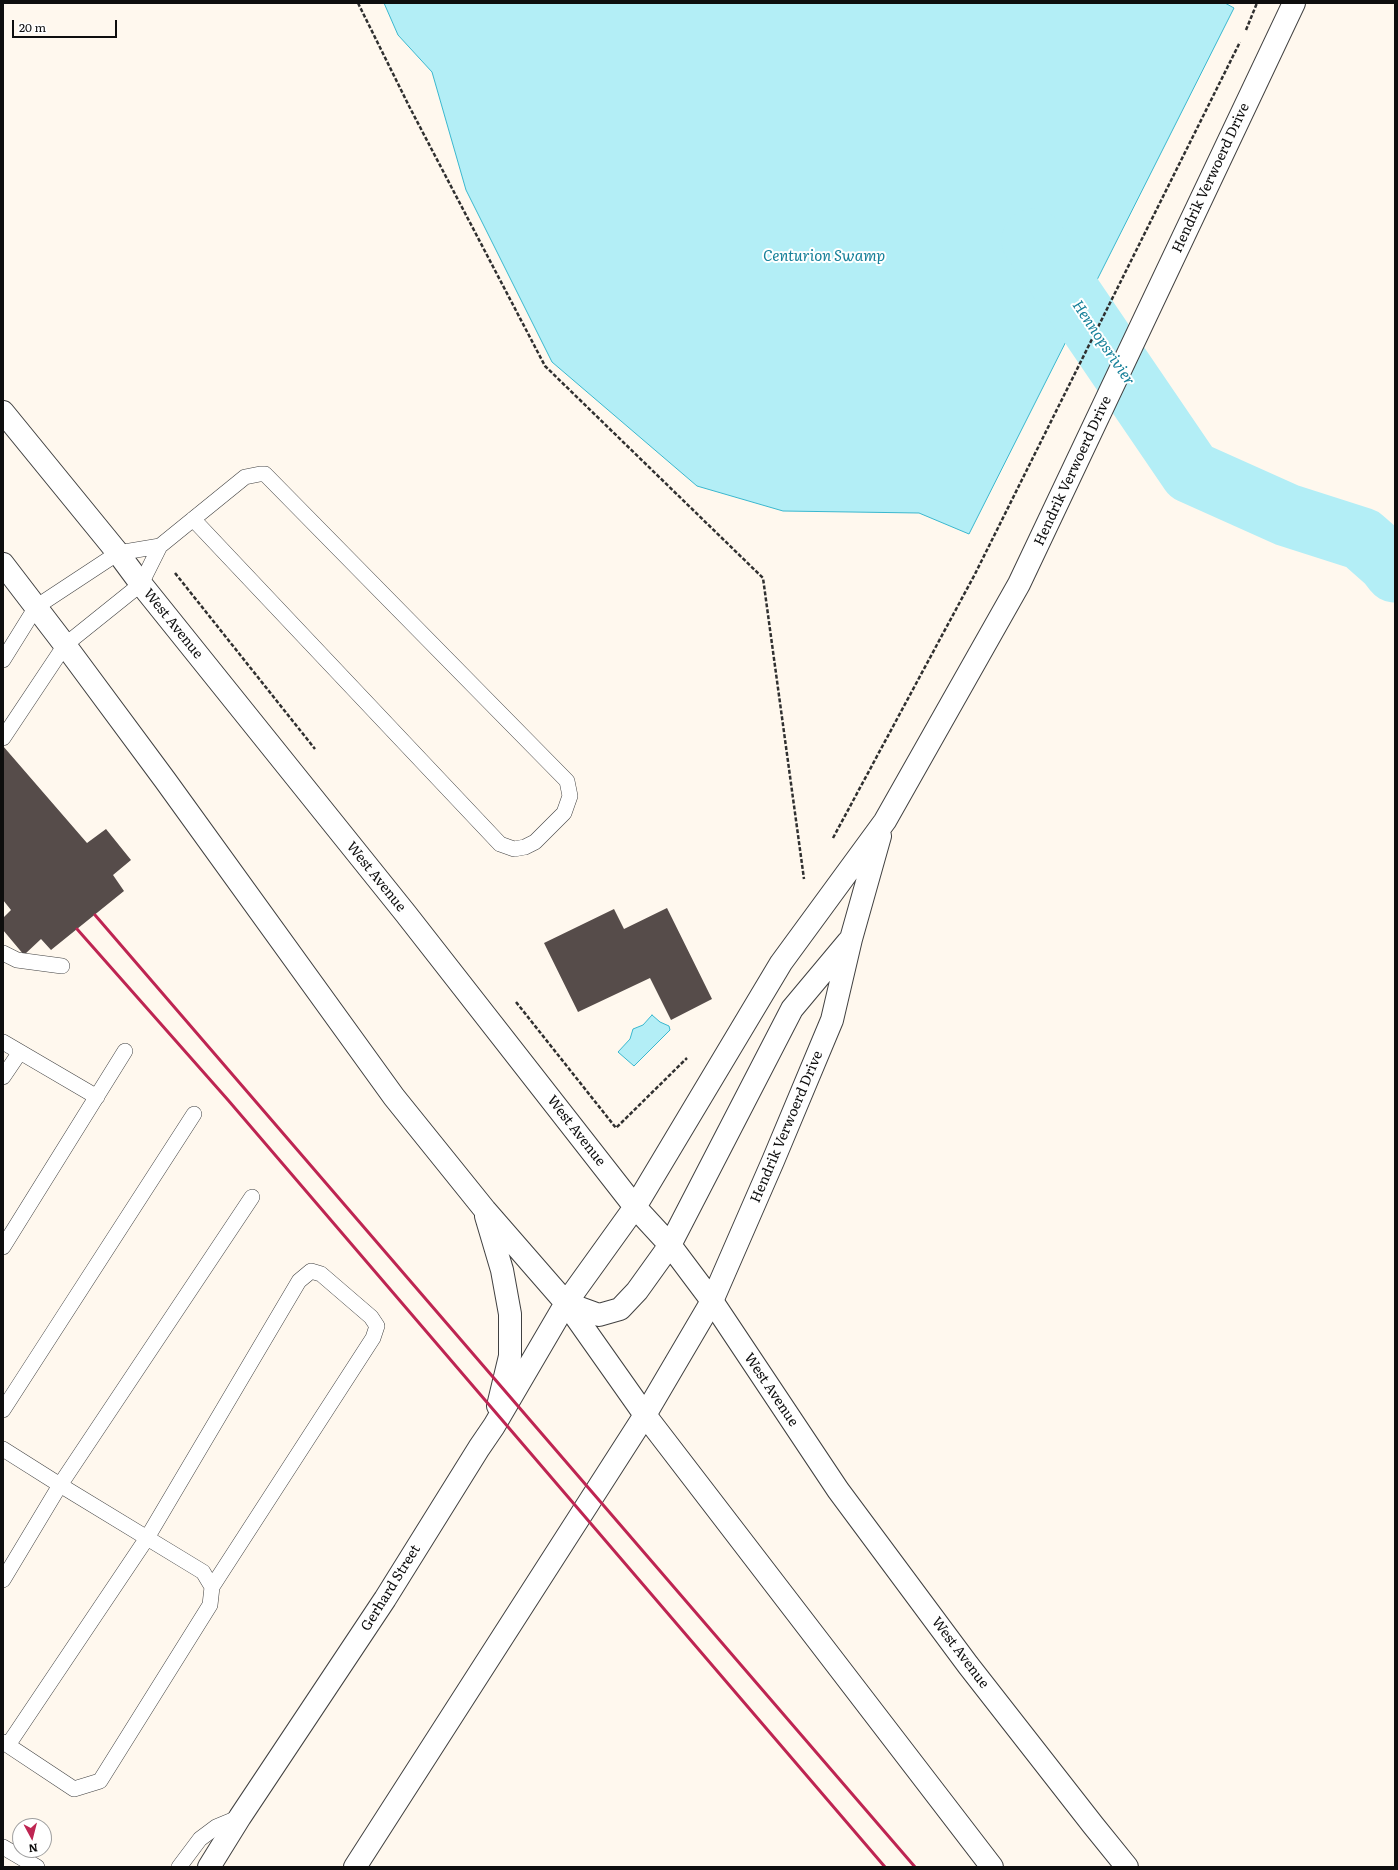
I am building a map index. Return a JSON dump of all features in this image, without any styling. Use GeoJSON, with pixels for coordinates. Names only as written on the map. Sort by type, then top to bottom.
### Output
{"type":"FeatureCollection","features":[{"type":"Feature","properties":{"kind":"street","name":"Hendrik Verwoerd Drive"},"geometry":{"type":"LineString","coordinates":[[566,1303],[635,1207],[781,963],[885,821],[1019,584],[1294,3]]}},
{"type":"Feature","properties":{"kind":"street","name":"West Avenue"},"geometry":{"type":"LineString","coordinates":[[3,412],[118,553],[141,584],[406,914],[635,1207],[670,1245],[712,1301],[843,1496],[968,1665],[1092,1825],[1127,1867]]}},
{"type":"Feature","properties":{"kind":"street"},"geometry":{"type":"LineString","coordinates":[[3,564],[65,645],[394,1097],[485,1210],[566,1303],[645,1415],[992,1867]]}},
{"type":"Feature","properties":{"kind":"street","name":"Hendrik Verwoerd Drive"},"geometry":{"type":"LineString","coordinates":[[645,1415],[712,1301],[832,1020],[851,939],[885,821]]}},
{"type":"Feature","properties":{"kind":"street"},"geometry":{"type":"LineString","coordinates":[[566,1303],[599,1315],[620,1308],[637,1291],[670,1245],[792,1010],[851,939]]}},
{"type":"Feature","properties":{"kind":"street"},"geometry":{"type":"LineString","coordinates":[[485,1210],[502,1270],[510,1314],[510,1356],[494,1426]]}},
{"type":"Feature","properties":{"kind":"street","name":"Gerhard Street"},"geometry":{"type":"LineString","coordinates":[[209,1867],[240,1817],[385,1600],[494,1426],[566,1303]]}},
{"type":"Feature","properties":{"kind":"street"},"geometry":{"type":"LineString","coordinates":[[356,1867],[645,1415]]}},
{"type":"Feature","properties":{"kind":"lane"},"geometry":{"type":"LineString","coordinates":[[3,738],[65,645],[141,584],[160,546],[245,477],[249,475],[265,474],[567,782],[570,796],[564,813],[535,842],[520,849],[507,848],[500,844],[193,520]]}},
{"type":"Feature","properties":{"kind":"lane"},"geometry":{"type":"LineString","coordinates":[[3,660],[36,608],[118,553],[160,546]]}},
{"type":"Feature","properties":{"kind":"lane"},"geometry":{"type":"LineString","coordinates":[[3,953],[17,960],[62,966]]}},
{"type":"Feature","properties":{"kind":"lane"},"geometry":{"type":"LineString","coordinates":[[3,1042],[96,1097]]}},
{"type":"Feature","properties":{"kind":"lane"},"geometry":{"type":"LineString","coordinates":[[3,1247],[125,1051]]}},
{"type":"Feature","properties":{"kind":"lane"},"geometry":{"type":"LineString","coordinates":[[3,1077],[20,1052]]}},
{"type":"Feature","properties":{"kind":"lane"},"geometry":{"type":"LineString","coordinates":[[3,1410],[194,1114]]}},
{"type":"Feature","properties":{"kind":"lane"},"geometry":{"type":"LineString","coordinates":[[3,1580],[60,1486],[252,1197]]}},
{"type":"Feature","properties":{"kind":"lane"},"geometry":{"type":"LineString","coordinates":[[311,1271],[321,1274],[371,1317],[377,1326],[373,1338],[212,1587],[210,1604],[100,1781],[74,1789],[5,1744],[147,1538],[299,1281],[311,1271]]}},
{"type":"Feature","properties":{"kind":"lane"},"geometry":{"type":"LineString","coordinates":[[3,1449],[60,1486],[203,1572],[212,1587]]}},
{"type":"Feature","properties":{"kind":"lane"},"geometry":{"type":"LineString","coordinates":[[179,1867],[200,1839],[216,1826],[240,1817]]}},
{"type":"Feature","properties":{"kind":"lane"},"geometry":{"type":"LineString","coordinates":[[3,1847],[37,1867]]}},
{"type":"Feature","properties":{"kind":"path"},"geometry":{"type":"LineString","coordinates":[[358,3],[409,106],[545,366],[763,578],[805,881]]}},
{"type":"Feature","properties":{"kind":"path"},"geometry":{"type":"LineString","coordinates":[[1246,31],[1257,3]]}},
{"type":"Feature","properties":{"kind":"path"},"geometry":{"type":"LineString","coordinates":[[832,840],[975,574],[1242,38]]}},
{"type":"Feature","properties":{"kind":"path"},"geometry":{"type":"LineString","coordinates":[[173,571],[317,752]]}},
{"type":"Feature","properties":{"kind":"path"},"geometry":{"type":"LineString","coordinates":[[511,997],[616,1128],[687,1058]]}},
{"type":"Feature","properties":{"kind":"water","name":"Centurion Swamp"},"geometry":{"type":"Polygon","coordinates":[[[384,3],[1225,3],[1234,8],[969,534],[919,513],[783,511],[697,486],[552,362],[466,190],[432,72],[398,35],[384,3]]]}},
{"type":"Feature","properties":{"kind":"water"},"geometry":{"type":"Polygon","coordinates":[[[652,1015],[660,1022],[669,1026],[670,1030],[634,1066],[618,1052],[630,1039],[633,1029],[643,1025],[652,1015]]]}},
{"type":"Feature","properties":{"kind":"building"},"geometry":{"type":"Polygon","coordinates":[[[3,746],[87,843],[106,829],[131,860],[113,875],[124,891],[51,950],[41,939],[24,955],[3,930],[3,918],[11,910],[3,900],[3,746]]]}},
{"type":"Feature","properties":{"kind":"building"},"geometry":{"type":"Polygon","coordinates":[[[667,908],[712,999],[671,1020],[650,978],[578,1012],[544,943],[614,909],[624,929],[667,908]]]}},
{"type":"Feature","properties":{"kind":"waterway","name":"Hennopsrivier"},"geometry":{"type":"LineString","coordinates":[[1033,240],[1191,472],[1287,515],[1362,539],[1388,562],[1395,571]]}},
{"type":"Feature","properties":{"kind":"railway"},"geometry":{"type":"LineString","coordinates":[[95,915],[915,1867]]}},
{"type":"Feature","properties":{"kind":"railway"},"geometry":{"type":"LineString","coordinates":[[77,929],[228,1100],[885,1867]]}}]}
